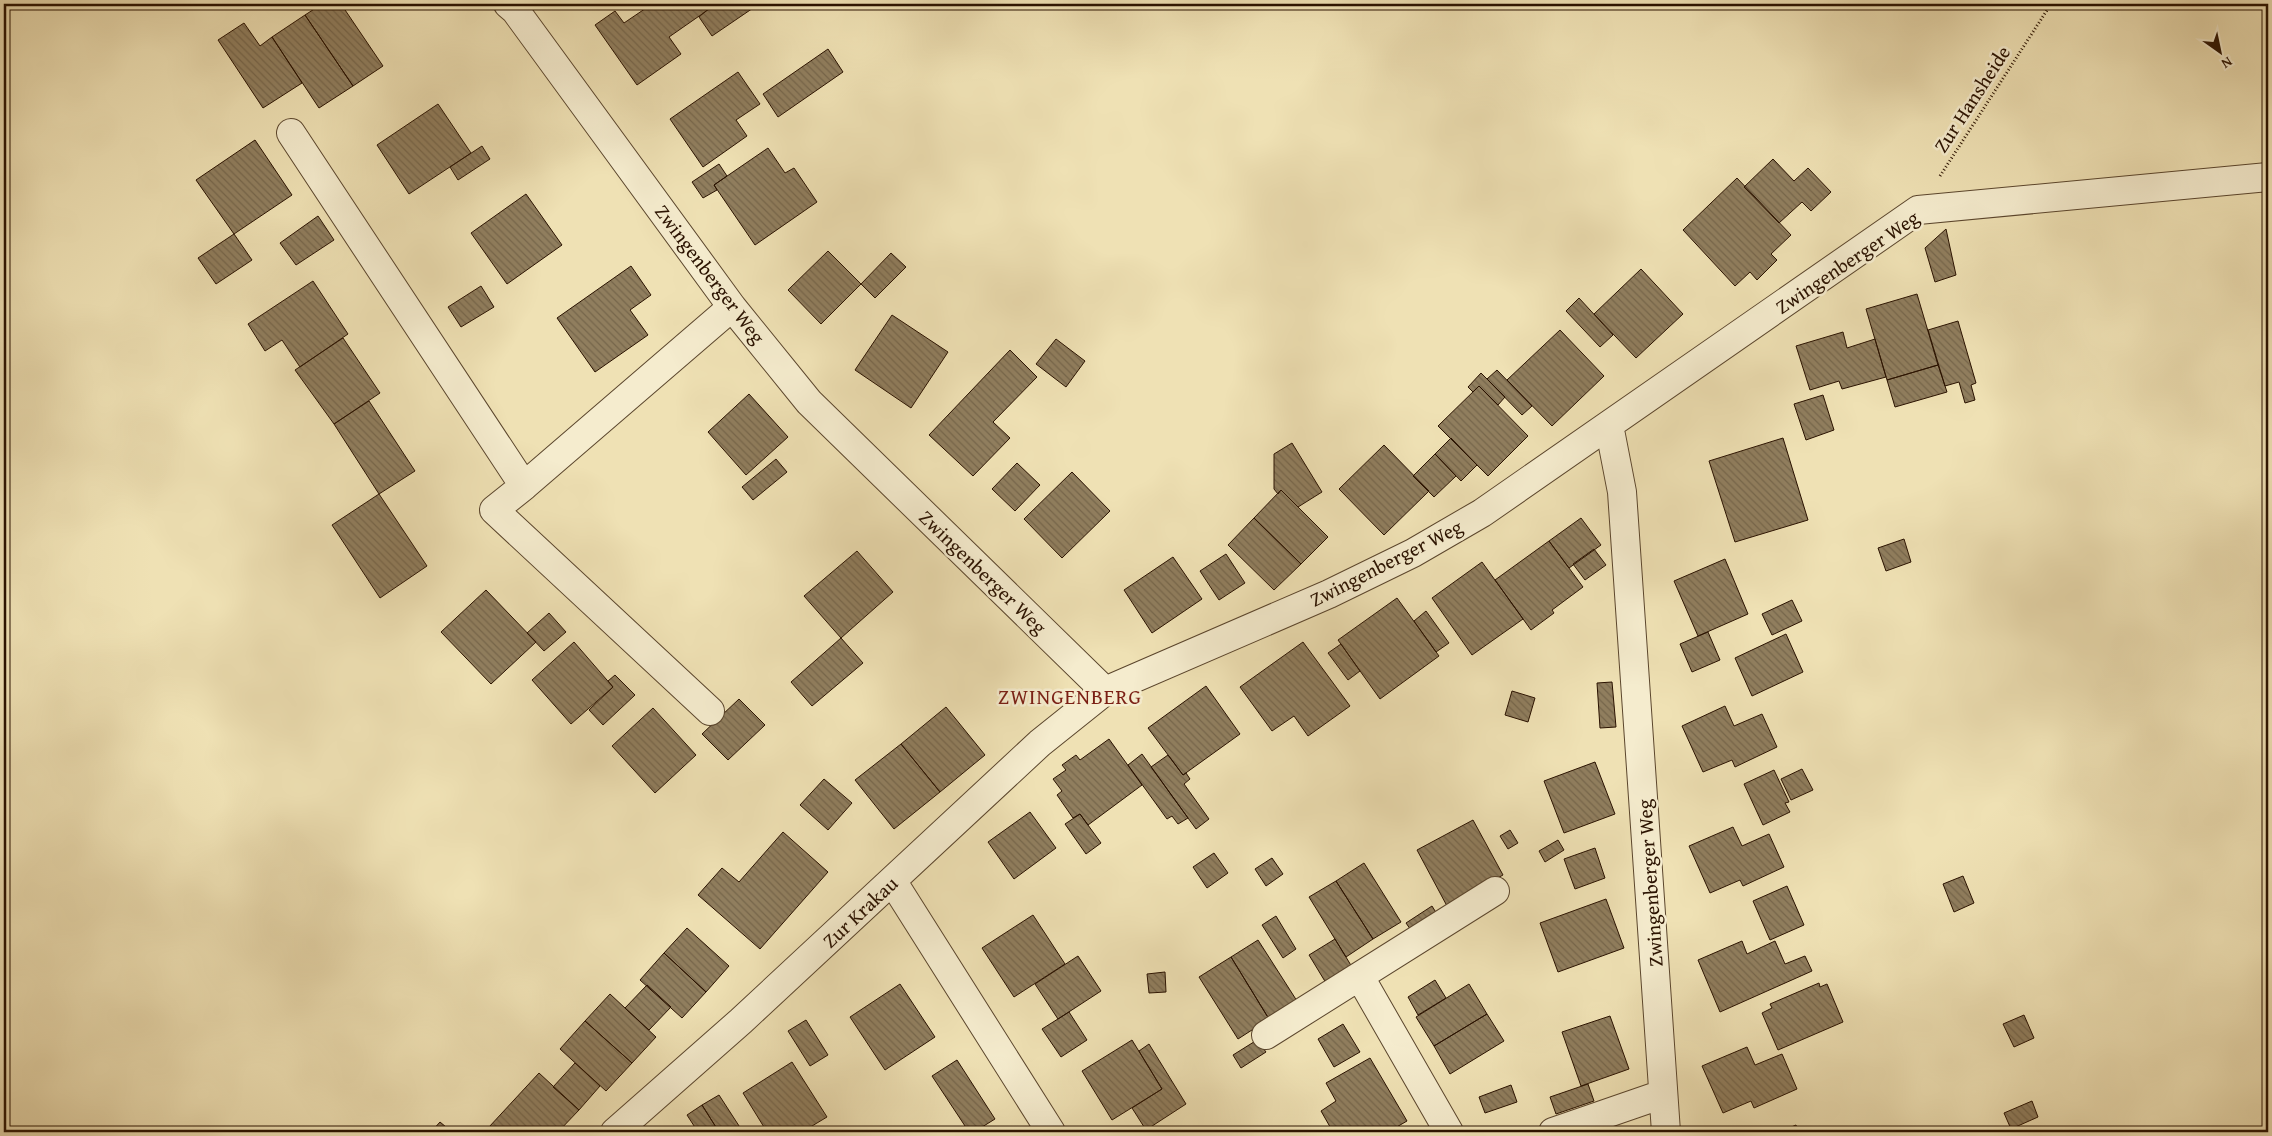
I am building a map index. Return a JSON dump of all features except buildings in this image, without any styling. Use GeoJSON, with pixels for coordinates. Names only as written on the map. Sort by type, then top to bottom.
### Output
{"type":"FeatureCollection","features":[{"type":"Feature","properties":{"kind":"street","name":"Zwingenberger Weg"},"geometry":{"type":"LineString","coordinates":[[508,4],[515,10],[732,307],[809,402],[1105,691],[1329,594],[1414,553],[1482,513],[1918,210],[2268,177]]}},
{"type":"Feature","properties":{"kind":"street"},"geometry":{"type":"LineString","coordinates":[[292,133],[524,486]]}},
{"type":"Feature","properties":{"kind":"street"},"geometry":{"type":"LineString","coordinates":[[710,711],[494,510],[732,307]]}},
{"type":"Feature","properties":{"kind":"street","name":"Zwingenberger Weg"},"geometry":{"type":"LineString","coordinates":[[1609,425],[1622,492],[1666,1132]]}},
{"type":"Feature","properties":{"kind":"street","name":"Zur Krakau"},"geometry":{"type":"LineString","coordinates":[[615,1132],[741,1021],[893,882],[1040,743],[1105,691]]}},
{"type":"Feature","properties":{"kind":"street"},"geometry":{"type":"LineString","coordinates":[[893,882],[1051,1132]]}},
{"type":"Feature","properties":{"kind":"street"},"geometry":{"type":"LineString","coordinates":[[1266,1035],[1495,892]]}},
{"type":"Feature","properties":{"kind":"street"},"geometry":{"type":"LineString","coordinates":[[1360,977],[1449,1132]]}},
{"type":"Feature","properties":{"kind":"street"},"geometry":{"type":"LineString","coordinates":[[1553,1132],[1664,1094]]}},
{"type":"Feature","properties":{"kind":"path","name":"Zur Hansheide"},"geometry":{"type":"LineString","coordinates":[[1918,210],[2051,4]]}},
{"type":"Feature","properties":{"kind":"district","name":"ZWINGENBERG"},"geometry":{"type":"Point","coordinates":[1070,697]}}]}
